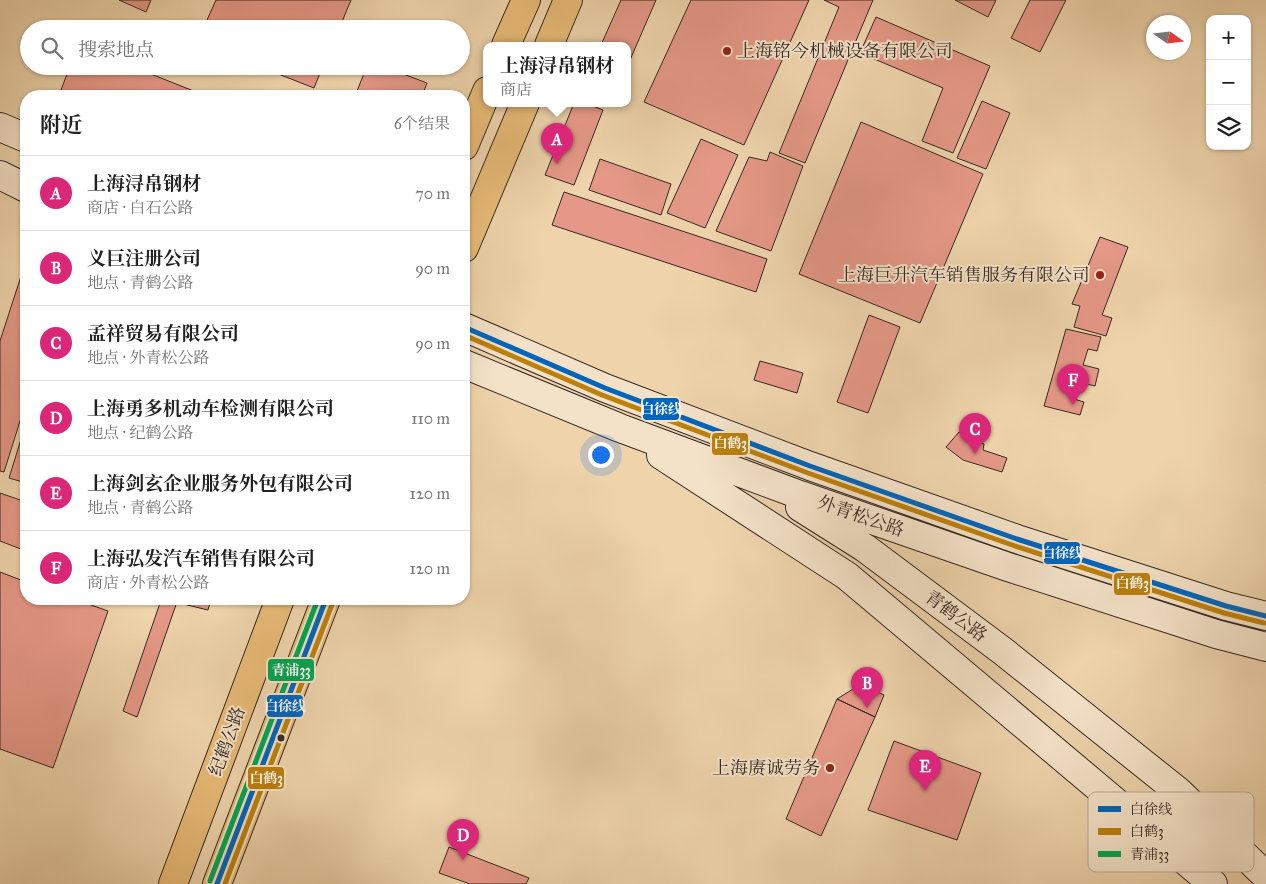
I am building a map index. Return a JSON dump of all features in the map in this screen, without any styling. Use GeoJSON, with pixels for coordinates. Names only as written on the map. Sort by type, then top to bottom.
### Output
{"type":"FeatureCollection","features":[{"type":"Feature","properties":{"kind":"main road"},"geometry":{"type":"LineString","coordinates":[[507,42],[526,0]]}},
{"type":"Feature","properties":{"kind":"main road"},"geometry":{"type":"LineString","coordinates":[[550,42],[568,0]]}},
{"type":"Feature","properties":{"kind":"main road"},"geometry":{"type":"LineString","coordinates":[[470,132],[483,101]]}},
{"type":"Feature","properties":{"kind":"main road"},"geometry":{"type":"LineString","coordinates":[[470,234],[523,107]]}},
{"type":"Feature","properties":{"kind":"main road"},"geometry":{"type":"LineString","coordinates":[[0,127],[20,135]]}},
{"type":"Feature","properties":{"kind":"main road"},"geometry":{"type":"LineString","coordinates":[[0,174],[20,185]]}},
{"type":"Feature","properties":{"kind":"main road","name":"外青松公路"},"geometry":{"type":"LineString","coordinates":[[470,329],[618,392],[810,466],[1017,539],[1226,606],[1266,616]]}},
{"type":"Feature","properties":{"kind":"main road","name":"外青松公路"},"geometry":{"type":"LineString","coordinates":[[470,366],[620,428],[754,478],[1008,567],[1216,634],[1266,647]]}},
{"type":"Feature","properties":{"kind":"main road","name":"青鹤公路"},"geometry":{"type":"LineString","coordinates":[[618,392],[865,548],[1004,652],[1179,792]]}},
{"type":"Feature","properties":{"kind":"main road"},"geometry":{"type":"LineString","coordinates":[[620,428],[847,576],[1104,792]]}},
{"type":"Feature","properties":{"kind":"main road","name":"纪鹤公路"},"geometry":{"type":"LineString","coordinates":[[174,884],[278,605]]}},
{"type":"Feature","properties":{"kind":"main road"},"geometry":{"type":"LineString","coordinates":[[217,884],[324,605]]}},
{"type":"Feature","properties":{"kind":"main road","name":"青鹤公路"},"geometry":{"type":"LineString","coordinates":[[1254,864],[1266,876]]}},
{"type":"Feature","properties":{"kind":"main road"},"geometry":{"type":"LineString","coordinates":[[1199,872],[1213,884]]}},
{"type":"Feature","properties":{"kind":"building"},"geometry":{"type":"Polygon","coordinates":[[[119,0],[151,0],[146,12],[119,0]]]}},
{"type":"Feature","properties":{"kind":"building"},"geometry":{"type":"Polygon","coordinates":[[[216,0],[351,0],[343,20],[207,20],[216,0]]]}},
{"type":"Feature","properties":{"kind":"building"},"geometry":{"type":"Polygon","coordinates":[[[621,0],[656,0],[631,58],[631,42],[602,42],[621,0]]]}},
{"type":"Feature","properties":{"kind":"building","name":"上海铭今机械设备有限公司"},"geometry":{"type":"Polygon","coordinates":[[[691,0],[809,0],[744,145],[644,102],[691,0]]]}},
{"type":"Feature","properties":{"kind":"building"},"geometry":{"type":"Polygon","coordinates":[[[824,0],[873,0],[805,163],[779,153],[839,7],[824,0]]]}},
{"type":"Feature","properties":{"kind":"building"},"geometry":{"type":"Polygon","coordinates":[[[955,0],[996,0],[988,17],[955,0]]]}},
{"type":"Feature","properties":{"kind":"building"},"geometry":{"type":"Polygon","coordinates":[[[1030,0],[1066,0],[1040,52],[1011,38],[1030,0]]]}},
{"type":"Feature","properties":{"kind":"building"},"geometry":{"type":"Polygon","coordinates":[[[876,17],[990,66],[953,153],[922,141],[943,88],[860,53],[876,17]]]}},
{"type":"Feature","properties":{"kind":"building"},"geometry":{"type":"Polygon","coordinates":[[[67,75],[154,75],[191,90],[61,90],[67,75]]]}},
{"type":"Feature","properties":{"kind":"building"},"geometry":{"type":"Polygon","coordinates":[[[281,75],[319,75],[314,88],[281,75]]]}},
{"type":"Feature","properties":{"kind":"building"},"geometry":{"type":"Polygon","coordinates":[[[363,75],[406,75],[427,83],[424,90],[357,90],[363,75]]]}},
{"type":"Feature","properties":{"kind":"building"},"geometry":{"type":"Polygon","coordinates":[[[982,101],[1010,113],[986,169],[957,158],[982,101]]]}},
{"type":"Feature","properties":{"kind":"building"},"geometry":{"type":"Polygon","coordinates":[[[572,107],[595,107],[603,110],[574,185],[545,175],[572,107]]]}},
{"type":"Feature","properties":{"kind":"building"},"geometry":{"type":"Polygon","coordinates":[[[861,122],[983,174],[920,323],[799,274],[861,122]]]}},
{"type":"Feature","properties":{"kind":"building"},"geometry":{"type":"Polygon","coordinates":[[[701,139],[738,155],[705,228],[667,213],[701,139]]]}},
{"type":"Feature","properties":{"kind":"building"},"geometry":{"type":"Polygon","coordinates":[[[770,152],[803,166],[771,251],[716,231],[749,157],[767,161],[770,152]]]}},
{"type":"Feature","properties":{"kind":"building"},"geometry":{"type":"Polygon","coordinates":[[[600,159],[671,184],[661,215],[589,190],[600,159]]]}},
{"type":"Feature","properties":{"kind":"building"},"geometry":{"type":"Polygon","coordinates":[[[564,192],[767,259],[756,292],[552,225],[564,192]]]}},
{"type":"Feature","properties":{"kind":"building","name":"上海巨升汽车销售服务有限公司"},"geometry":{"type":"Polygon","coordinates":[[[1100,237],[1128,247],[1102,315],[1112,318],[1106,336],[1074,327],[1080,306],[1072,304],[1100,237]]]}},
{"type":"Feature","properties":{"kind":"building"},"geometry":{"type":"Polygon","coordinates":[[[20,279],[20,421],[4,472],[0,471],[0,341],[20,279]]]}},
{"type":"Feature","properties":{"kind":"building"},"geometry":{"type":"Polygon","coordinates":[[[869,315],[900,327],[868,413],[837,402],[869,315]]]}},
{"type":"Feature","properties":{"kind":"building"},"geometry":{"type":"Polygon","coordinates":[[[1066,329],[1101,337],[1097,351],[1088,349],[1083,365],[1099,369],[1095,386],[1078,382],[1074,399],[1084,402],[1080,415],[1044,406],[1066,329]]]}},
{"type":"Feature","properties":{"kind":"building"},"geometry":{"type":"Polygon","coordinates":[[[760,361],[803,373],[797,393],[754,380],[760,361]]]}},
{"type":"Feature","properties":{"kind":"building"},"geometry":{"type":"Polygon","coordinates":[[[959,432],[984,444],[983,450],[1007,458],[1002,472],[963,460],[946,447],[959,432]]]}},
{"type":"Feature","properties":{"kind":"building"},"geometry":{"type":"Polygon","coordinates":[[[20,442],[20,481],[9,478],[20,442]]]}},
{"type":"Feature","properties":{"kind":"building"},"geometry":{"type":"Polygon","coordinates":[[[0,493],[20,500],[20,549],[0,541],[0,493]]]}},
{"type":"Feature","properties":{"kind":"building"},"geometry":{"type":"Polygon","coordinates":[[[0,572],[20,580],[20,605],[91,605],[108,611],[53,768],[0,749],[0,572]]]}},
{"type":"Feature","properties":{"kind":"building"},"geometry":{"type":"Polygon","coordinates":[[[159,605],[176,605],[137,717],[123,711],[159,605]]]}},
{"type":"Feature","properties":{"kind":"building"},"geometry":{"type":"Polygon","coordinates":[[[187,605],[209,605],[208,610],[187,605]]]}},
{"type":"Feature","properties":{"kind":"building"},"geometry":{"type":"Polygon","coordinates":[[[861,684],[884,695],[875,717],[837,699],[861,684]]]}},
{"type":"Feature","properties":{"kind":"building","name":"上海赓诚劳务"},"geometry":{"type":"Polygon","coordinates":[[[837,699],[875,717],[821,836],[786,819],[837,699]]]}},
{"type":"Feature","properties":{"kind":"building"},"geometry":{"type":"Polygon","coordinates":[[[894,741],[981,773],[957,840],[868,810],[894,741]]]}},
{"type":"Feature","properties":{"kind":"building"},"geometry":{"type":"Polygon","coordinates":[[[449,847],[529,878],[526,884],[470,884],[439,873],[449,847]]]}},
{"type":"Feature","properties":{"kind":"transit line","name":"白徐线"},"geometry":{"type":"LineString","coordinates":[[470,330],[605,388],[810,466],[1017,539],[1226,606],[1266,616]]}},
{"type":"Feature","properties":{"kind":"transit line","name":"白鹤3"},"geometry":{"type":"LineString","coordinates":[[470,338],[602,395],[808,473],[1015,546],[1224,613],[1264,623]]}},
{"type":"Feature","properties":{"kind":"transit line","name":"青浦33"},"geometry":{"type":"LineString","coordinates":[[210,881],[316,605]]}},
{"type":"Feature","properties":{"kind":"transit line","name":"白徐线"},"geometry":{"type":"LineString","coordinates":[[217,884],[324,605]]}},
{"type":"Feature","properties":{"kind":"transit line","name":"白鹤3"},"geometry":{"type":"LineString","coordinates":[[225,884],[332,605]]}},
{"type":"Feature","properties":{"kind":"place","name":"上海铭今机械设备有限公司"},"geometry":{"type":"Point","coordinates":[727,51]}},
{"type":"Feature","properties":{"kind":"place","name":"上海浔帛钢材"},"geometry":{"type":"Point","coordinates":[557,164]}},
{"type":"Feature","properties":{"kind":"place","name":"上海巨升汽车销售服务有限公司"},"geometry":{"type":"Point","coordinates":[1100,275]}},
{"type":"Feature","properties":{"kind":"place","name":"上海弘发汽车销售有限公司"},"geometry":{"type":"Point","coordinates":[1073,405]}},
{"type":"Feature","properties":{"kind":"place","name":"孟祥贸易有限公司"},"geometry":{"type":"Point","coordinates":[975,454]}},
{"type":"Feature","properties":{"kind":"place","name":"义巨注册公司"},"geometry":{"type":"Point","coordinates":[867,708]}},
{"type":"Feature","properties":{"kind":"place","name":"上海赓诚劳务"},"geometry":{"type":"Point","coordinates":[830,768]}},
{"type":"Feature","properties":{"kind":"place","name":"上海剑玄企业服务外包有限公司"},"geometry":{"type":"Point","coordinates":[925,791]}},
{"type":"Feature","properties":{"kind":"place","name":"上海勇多机动车检测有限公司"},"geometry":{"type":"Point","coordinates":[463,860]}}]}
